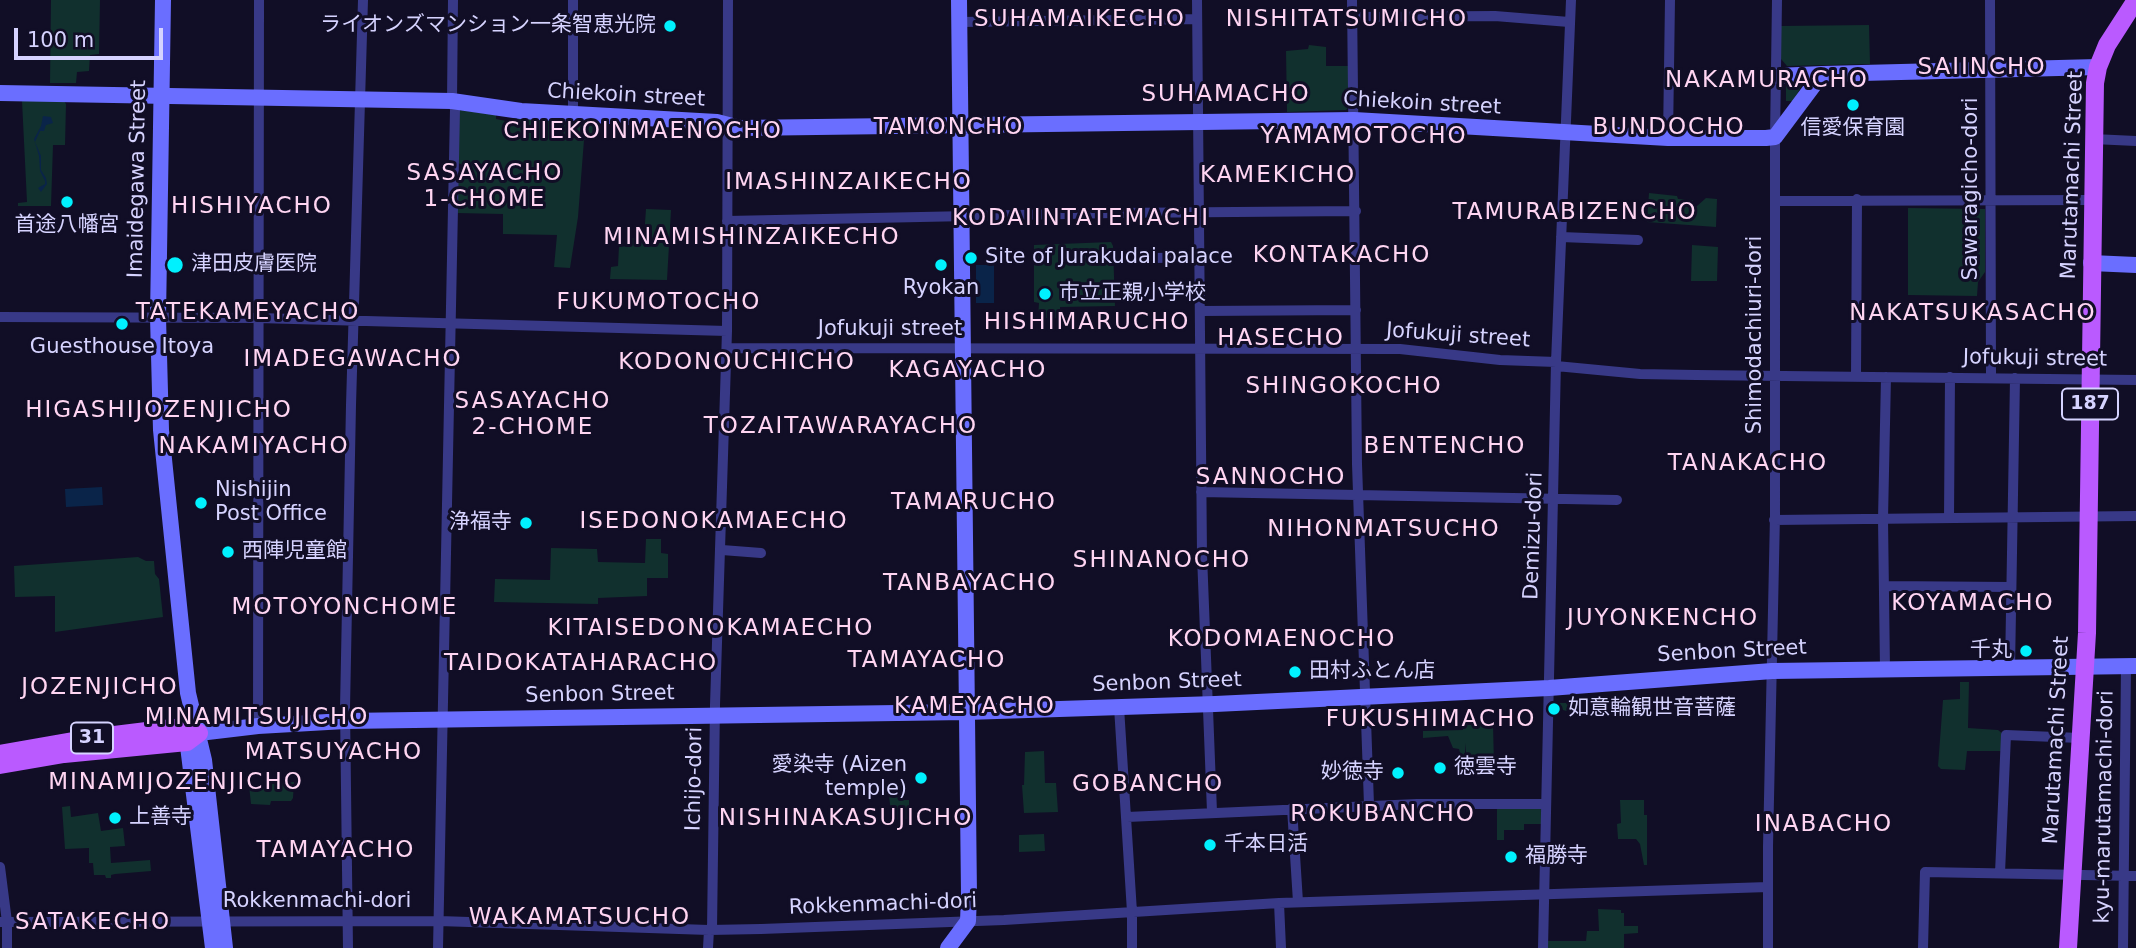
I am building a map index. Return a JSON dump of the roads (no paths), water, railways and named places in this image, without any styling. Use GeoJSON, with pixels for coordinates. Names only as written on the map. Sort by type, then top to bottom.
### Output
{"type":"FeatureCollection","features":[{"type":"Feature","properties":{"kind":"main road","name":"Marutamachi Street"},"geometry":{"type":"LineString","coordinates":[[2068,948],[2085,668],[2095,83],[2107,45],[2134,7]]}},
{"type":"Feature","properties":{"kind":"main road","name":"Senbon Street"},"geometry":{"type":"LineString","coordinates":[[0,754],[90,738],[190,734]]}},
{"type":"Feature","properties":{"kind":"main road","name":"Senbon Street"},"geometry":{"type":"LineString","coordinates":[[0,765],[190,734]]}},
{"type":"Feature","properties":{"kind":"street","name":"Imaidegawa Street"},"geometry":{"type":"LineString","coordinates":[[163,0],[158,317],[161,430],[190,734],[217,922],[225,948]]}},
{"type":"Feature","properties":{"kind":"street"},"geometry":{"type":"LineString","coordinates":[[258,726],[259,0]]}},
{"type":"Feature","properties":{"kind":"street"},"geometry":{"type":"LineString","coordinates":[[348,948],[345,721],[363,0]]}},
{"type":"Feature","properties":{"kind":"street"},"geometry":{"type":"LineString","coordinates":[[438,948],[455,109],[452,101],[453,0]]}},
{"type":"Feature","properties":{"kind":"street"},"geometry":{"type":"LineString","coordinates":[[573,0],[573,113]]}},
{"type":"Feature","properties":{"kind":"street","name":"Ichijo-dori"},"geometry":{"type":"LineString","coordinates":[[708,948],[711,930],[727,348],[728,0]]}},
{"type":"Feature","properties":{"kind":"street"},"geometry":{"type":"LineString","coordinates":[[948,948],[968,921],[959,0]]}},
{"type":"Feature","properties":{"kind":"street"},"geometry":{"type":"LineString","coordinates":[[1197,0],[1202,492],[1212,812]]}},
{"type":"Feature","properties":{"kind":"street"},"geometry":{"type":"LineString","coordinates":[[1352,0],[1359,496],[1369,806]]}},
{"type":"Feature","properties":{"kind":"street","name":"Demizu-dori"},"geometry":{"type":"LineString","coordinates":[[1543,948],[1556,364],[1570,0]]}},
{"type":"Feature","properties":{"kind":"street"},"geometry":{"type":"LineString","coordinates":[[1668,138],[1670,0]]}},
{"type":"Feature","properties":{"kind":"street","name":"Shimodachiuri-dori"},"geometry":{"type":"LineString","coordinates":[[1768,948],[1777,0]]}},
{"type":"Feature","properties":{"kind":"street","name":"Sawaragicho-dori"},"geometry":{"type":"LineString","coordinates":[[1990,0],[1991,378]]}},
{"type":"Feature","properties":{"kind":"street"},"geometry":{"type":"LineString","coordinates":[[1352,17],[1495,16],[1569,22]]}},
{"type":"Feature","properties":{"kind":"street"},"geometry":{"type":"LineString","coordinates":[[959,22],[1197,19]]}},
{"type":"Feature","properties":{"kind":"street"},"geometry":{"type":"LineString","coordinates":[[1777,76],[2098,67]]}},
{"type":"Feature","properties":{"kind":"street"},"geometry":{"type":"LineString","coordinates":[[1774,137],[1822,74]]}},
{"type":"Feature","properties":{"kind":"street","name":"Chiekoin street"},"geometry":{"type":"LineString","coordinates":[[0,93],[452,101],[521,111],[717,122],[740,128],[1354,120],[1668,138],[1774,137]]}},
{"type":"Feature","properties":{"kind":"street"},"geometry":{"type":"LineString","coordinates":[[2093,139],[2136,141]]}},
{"type":"Feature","properties":{"kind":"street"},"geometry":{"type":"LineString","coordinates":[[1856,376],[1857,199]]}},
{"type":"Feature","properties":{"kind":"street"},"geometry":{"type":"LineString","coordinates":[[1775,201],[2092,200]]}},
{"type":"Feature","properties":{"kind":"street"},"geometry":{"type":"LineString","coordinates":[[727,221],[1356,211]]}},
{"type":"Feature","properties":{"kind":"street"},"geometry":{"type":"LineString","coordinates":[[1561,237],[1638,240]]}},
{"type":"Feature","properties":{"kind":"street"},"geometry":{"type":"LineString","coordinates":[[1155,258],[1201,257]]}},
{"type":"Feature","properties":{"kind":"street"},"geometry":{"type":"LineString","coordinates":[[2091,262],[2136,265]]}},
{"type":"Feature","properties":{"kind":"street"},"geometry":{"type":"LineString","coordinates":[[1201,311],[1356,310]]}},
{"type":"Feature","properties":{"kind":"street"},"geometry":{"type":"LineString","coordinates":[[0,317],[258,318],[727,331]]}},
{"type":"Feature","properties":{"kind":"street","name":"Jofukuji street"},"geometry":{"type":"LineString","coordinates":[[727,348],[1400,349],[1640,374],[2136,380]]}},
{"type":"Feature","properties":{"kind":"street"},"geometry":{"type":"LineString","coordinates":[[1885,668],[1883,519],[1886,377]]}},
{"type":"Feature","properties":{"kind":"street"},"geometry":{"type":"LineString","coordinates":[[1949,518],[1950,377]]}},
{"type":"Feature","properties":{"kind":"street"},"geometry":{"type":"LineString","coordinates":[[2010,669],[2015,378]]}},
{"type":"Feature","properties":{"kind":"street"},"geometry":{"type":"LineString","coordinates":[[1202,492],[1617,500]]}},
{"type":"Feature","properties":{"kind":"street"},"geometry":{"type":"LineString","coordinates":[[1774,520],[2136,516]]}},
{"type":"Feature","properties":{"kind":"street"},"geometry":{"type":"LineString","coordinates":[[722,550],[761,553]]}},
{"type":"Feature","properties":{"kind":"street"},"geometry":{"type":"LineString","coordinates":[[1884,586],[2011,587]]}},
{"type":"Feature","properties":{"kind":"street","name":"Senbon Street"},"geometry":{"type":"LineString","coordinates":[[190,734],[258,726],[442,718],[966,712],[1207,704],[1549,688],[1772,671],[2131,666]]}},
{"type":"Feature","properties":{"kind":"street","name":"kyu-marutamachi-dori"},"geometry":{"type":"LineString","coordinates":[[2123,948],[2131,666]]}},
{"type":"Feature","properties":{"kind":"street"},"geometry":{"type":"LineString","coordinates":[[1119,707],[1132,948]]}},
{"type":"Feature","properties":{"kind":"street"},"geometry":{"type":"LineString","coordinates":[[2000,873],[2006,735],[2080,738]]}},
{"type":"Feature","properties":{"kind":"street"},"geometry":{"type":"LineString","coordinates":[[1126,817],[1292,808],[1546,804]]}},
{"type":"Feature","properties":{"kind":"street"},"geometry":{"type":"LineString","coordinates":[[1292,808],[1298,902]]}},
{"type":"Feature","properties":{"kind":"street"},"geometry":{"type":"LineString","coordinates":[[0,867],[7,948]]}},
{"type":"Feature","properties":{"kind":"street"},"geometry":{"type":"LineString","coordinates":[[1923,948],[1926,872],[2136,876]]}},
{"type":"Feature","properties":{"kind":"street","name":"Rokkenmachi-dori"},"geometry":{"type":"LineString","coordinates":[[4,922],[439,921],[711,930],[968,921],[1298,902],[1768,887]]}},
{"type":"Feature","properties":{"kind":"street"},"geometry":{"type":"LineString","coordinates":[[1279,903],[1280,948]]}},
{"type":"Feature","properties":{"kind":"street","name":"Imaidegawa Street"},"geometry":{"type":"LineString","coordinates":[[213,948],[217,922]]}},
{"type":"Feature","properties":{"kind":"water"},"geometry":{"type":"Polygon","coordinates":[[[43,116],[51,117],[53,123],[40,131],[35,142],[47,184],[41,192],[38,188],[45,184],[45,181],[40,171],[34,139],[43,116]]]}},
{"type":"Feature","properties":{"kind":"water"},"geometry":{"type":"Polygon","coordinates":[[[976,265],[994,265],[994,303],[976,303],[976,265]]]}},
{"type":"Feature","properties":{"kind":"water"},"geometry":{"type":"Polygon","coordinates":[[[102,487],[103,505],[66,507],[65,489],[102,487]]]}},
{"type":"Feature","properties":{"kind":"place","name":"ライオンズマンション一条智恵光院"},"geometry":{"type":"Point","coordinates":[670,26]}},
{"type":"Feature","properties":{"kind":"place","name":"信愛保育園"},"geometry":{"type":"Point","coordinates":[1853,105]}},
{"type":"Feature","properties":{"kind":"place","name":"首途八幡宮"},"geometry":{"type":"Point","coordinates":[67,202]}},
{"type":"Feature","properties":{"kind":"place","name":"Site of Jurakudai palace"},"geometry":{"type":"Point","coordinates":[971,258]}},
{"type":"Feature","properties":{"kind":"place","name":"津田皮膚医院"},"geometry":{"type":"Point","coordinates":[175,265]}},
{"type":"Feature","properties":{"kind":"place","name":"Ryokan"},"geometry":{"type":"Point","coordinates":[941,265]}},
{"type":"Feature","properties":{"kind":"place","name":"市立正親小学校"},"geometry":{"type":"Point","coordinates":[1045,294]}},
{"type":"Feature","properties":{"kind":"place","name":"Guesthouse Itoya"},"geometry":{"type":"Point","coordinates":[122,324]}},
{"type":"Feature","properties":{"kind":"place","name":"Nishijin Post Office"},"geometry":{"type":"Point","coordinates":[201,503]}},
{"type":"Feature","properties":{"kind":"place","name":"浄福寺"},"geometry":{"type":"Point","coordinates":[526,523]}},
{"type":"Feature","properties":{"kind":"place","name":"西陣児童館"},"geometry":{"type":"Point","coordinates":[228,552]}},
{"type":"Feature","properties":{"kind":"place","name":"千丸"},"geometry":{"type":"Point","coordinates":[2026,651]}},
{"type":"Feature","properties":{"kind":"place","name":"田村ふとん店"},"geometry":{"type":"Point","coordinates":[1295,672]}},
{"type":"Feature","properties":{"kind":"place","name":"如意輪観世音菩薩"},"geometry":{"type":"Point","coordinates":[1554,709]}},
{"type":"Feature","properties":{"kind":"place","name":"徳雲寺"},"geometry":{"type":"Point","coordinates":[1440,768]}},
{"type":"Feature","properties":{"kind":"place","name":"妙徳寺"},"geometry":{"type":"Point","coordinates":[1398,773]}},
{"type":"Feature","properties":{"kind":"place","name":"愛染寺 (Aizen temple)"},"geometry":{"type":"Point","coordinates":[921,778]}},
{"type":"Feature","properties":{"kind":"place","name":"上善寺"},"geometry":{"type":"Point","coordinates":[115,818]}},
{"type":"Feature","properties":{"kind":"place","name":"千本日活"},"geometry":{"type":"Point","coordinates":[1210,845]}},
{"type":"Feature","properties":{"kind":"place","name":"福勝寺"},"geometry":{"type":"Point","coordinates":[1511,857]}},
{"type":"Feature","properties":{"kind":"district","name":"SUHAMAIKECHO"},"geometry":{"type":"Point","coordinates":[1080,20]}},
{"type":"Feature","properties":{"kind":"district","name":"NISHITATSUMICHO"},"geometry":{"type":"Point","coordinates":[1347,20]}},
{"type":"Feature","properties":{"kind":"district","name":"SAIINCHO"},"geometry":{"type":"Point","coordinates":[1982,68]}},
{"type":"Feature","properties":{"kind":"district","name":"NAKAMURACHO"},"geometry":{"type":"Point","coordinates":[1767,81]}},
{"type":"Feature","properties":{"kind":"district","name":"SUHAMACHO"},"geometry":{"type":"Point","coordinates":[1226,95]}},
{"type":"Feature","properties":{"kind":"district","name":"TAMONCHO"},"geometry":{"type":"Point","coordinates":[949,128]}},
{"type":"Feature","properties":{"kind":"district","name":"BUNDOCHO"},"geometry":{"type":"Point","coordinates":[1669,128]}},
{"type":"Feature","properties":{"kind":"district","name":"CHIEKOINMAENOCHO"},"geometry":{"type":"Point","coordinates":[643,132]}},
{"type":"Feature","properties":{"kind":"district","name":"YAMAMOTOCHO"},"geometry":{"type":"Point","coordinates":[1364,137]}},
{"type":"Feature","properties":{"kind":"district","name":"KAMEKICHO"},"geometry":{"type":"Point","coordinates":[1278,176]}},
{"type":"Feature","properties":{"kind":"district","name":"IMASHINZAIKECHO"},"geometry":{"type":"Point","coordinates":[849,183]}},
{"type":"Feature","properties":{"kind":"district","name":"SASAYACHO 1-CHOME"},"geometry":{"type":"Point","coordinates":[485,187]}},
{"type":"Feature","properties":{"kind":"district","name":"HISHIYACHO"},"geometry":{"type":"Point","coordinates":[252,207]}},
{"type":"Feature","properties":{"kind":"district","name":"TAMURABIZENCHO"},"geometry":{"type":"Point","coordinates":[1575,213]}},
{"type":"Feature","properties":{"kind":"district","name":"KODAIINTATEMACHI"},"geometry":{"type":"Point","coordinates":[1081,219]}},
{"type":"Feature","properties":{"kind":"district","name":"MINAMISHINZAIKECHO"},"geometry":{"type":"Point","coordinates":[752,238]}},
{"type":"Feature","properties":{"kind":"district","name":"KONTAKACHO"},"geometry":{"type":"Point","coordinates":[1342,256]}},
{"type":"Feature","properties":{"kind":"district","name":"FUKUMOTOCHO"},"geometry":{"type":"Point","coordinates":[659,303]}},
{"type":"Feature","properties":{"kind":"district","name":"TATEKAMEYACHO"},"geometry":{"type":"Point","coordinates":[248,313]}},
{"type":"Feature","properties":{"kind":"district","name":"NAKATSUKASACHO"},"geometry":{"type":"Point","coordinates":[1973,314]}},
{"type":"Feature","properties":{"kind":"district","name":"HISHIMARUCHO"},"geometry":{"type":"Point","coordinates":[1087,323]}},
{"type":"Feature","properties":{"kind":"district","name":"HASECHO"},"geometry":{"type":"Point","coordinates":[1281,339]}},
{"type":"Feature","properties":{"kind":"district","name":"IMADEGAWACHO"},"geometry":{"type":"Point","coordinates":[353,360]}},
{"type":"Feature","properties":{"kind":"district","name":"KODONOUCHICHO"},"geometry":{"type":"Point","coordinates":[737,363]}},
{"type":"Feature","properties":{"kind":"district","name":"KAGAYACHO"},"geometry":{"type":"Point","coordinates":[968,371]}},
{"type":"Feature","properties":{"kind":"district","name":"SHINGOKOCHO"},"geometry":{"type":"Point","coordinates":[1344,387]}},
{"type":"Feature","properties":{"kind":"district","name":"HIGASHIJOZENJICHO"},"geometry":{"type":"Point","coordinates":[159,411]}},
{"type":"Feature","properties":{"kind":"district","name":"SASAYACHO 2-CHOME"},"geometry":{"type":"Point","coordinates":[533,415]}},
{"type":"Feature","properties":{"kind":"district","name":"TOZAITAWARAYACHO"},"geometry":{"type":"Point","coordinates":[841,427]}},
{"type":"Feature","properties":{"kind":"district","name":"NAKAMIYACHO"},"geometry":{"type":"Point","coordinates":[254,447]}},
{"type":"Feature","properties":{"kind":"district","name":"BENTENCHO"},"geometry":{"type":"Point","coordinates":[1445,447]}},
{"type":"Feature","properties":{"kind":"district","name":"TANAKACHO"},"geometry":{"type":"Point","coordinates":[1748,464]}},
{"type":"Feature","properties":{"kind":"district","name":"SANNOCHO"},"geometry":{"type":"Point","coordinates":[1271,478]}},
{"type":"Feature","properties":{"kind":"district","name":"TAMARUCHO"},"geometry":{"type":"Point","coordinates":[974,503]}},
{"type":"Feature","properties":{"kind":"district","name":"ISEDONOKAMAECHO"},"geometry":{"type":"Point","coordinates":[714,522]}},
{"type":"Feature","properties":{"kind":"district","name":"NIHONMATSUCHO"},"geometry":{"type":"Point","coordinates":[1384,530]}},
{"type":"Feature","properties":{"kind":"district","name":"SHINANOCHO"},"geometry":{"type":"Point","coordinates":[1162,561]}},
{"type":"Feature","properties":{"kind":"district","name":"TANBAYACHO"},"geometry":{"type":"Point","coordinates":[970,584]}},
{"type":"Feature","properties":{"kind":"district","name":"KOYAMACHO"},"geometry":{"type":"Point","coordinates":[1973,604]}},
{"type":"Feature","properties":{"kind":"district","name":"MOTOYONCHOME"},"geometry":{"type":"Point","coordinates":[345,608]}},
{"type":"Feature","properties":{"kind":"district","name":"JUYONKENCHO"},"geometry":{"type":"Point","coordinates":[1663,619]}},
{"type":"Feature","properties":{"kind":"district","name":"KITAISEDONOKAMAECHO"},"geometry":{"type":"Point","coordinates":[711,629]}},
{"type":"Feature","properties":{"kind":"district","name":"KODOMAENOCHO"},"geometry":{"type":"Point","coordinates":[1282,640]}},
{"type":"Feature","properties":{"kind":"district","name":"TAMAYACHO"},"geometry":{"type":"Point","coordinates":[927,661]}},
{"type":"Feature","properties":{"kind":"district","name":"TAIDOKATAHARACHO"},"geometry":{"type":"Point","coordinates":[581,664]}},
{"type":"Feature","properties":{"kind":"district","name":"JOZENJICHO"},"geometry":{"type":"Point","coordinates":[100,688]}},
{"type":"Feature","properties":{"kind":"district","name":"KAMEYACHO"},"geometry":{"type":"Point","coordinates":[975,707]}},
{"type":"Feature","properties":{"kind":"district","name":"MINAMITSUJICHO"},"geometry":{"type":"Point","coordinates":[257,718]}},
{"type":"Feature","properties":{"kind":"district","name":"FUKUSHIMACHO"},"geometry":{"type":"Point","coordinates":[1431,720]}},
{"type":"Feature","properties":{"kind":"district","name":"MATSUYACHO"},"geometry":{"type":"Point","coordinates":[334,753]}},
{"type":"Feature","properties":{"kind":"district","name":"MINAMIJOZENJICHO"},"geometry":{"type":"Point","coordinates":[176,783]}},
{"type":"Feature","properties":{"kind":"district","name":"GOBANCHO"},"geometry":{"type":"Point","coordinates":[1148,785]}},
{"type":"Feature","properties":{"kind":"district","name":"ROKUBANCHO"},"geometry":{"type":"Point","coordinates":[1383,815]}},
{"type":"Feature","properties":{"kind":"district","name":"NISHINAKASUJICHO"},"geometry":{"type":"Point","coordinates":[846,819]}},
{"type":"Feature","properties":{"kind":"district","name":"INABACHO"},"geometry":{"type":"Point","coordinates":[1824,825]}},
{"type":"Feature","properties":{"kind":"district","name":"TAMAYACHO"},"geometry":{"type":"Point","coordinates":[336,851]}},
{"type":"Feature","properties":{"kind":"district","name":"WAKAMATSUCHO"},"geometry":{"type":"Point","coordinates":[580,918]}},
{"type":"Feature","properties":{"kind":"district","name":"SATAKECHO"},"geometry":{"type":"Point","coordinates":[93,923]}}]}
